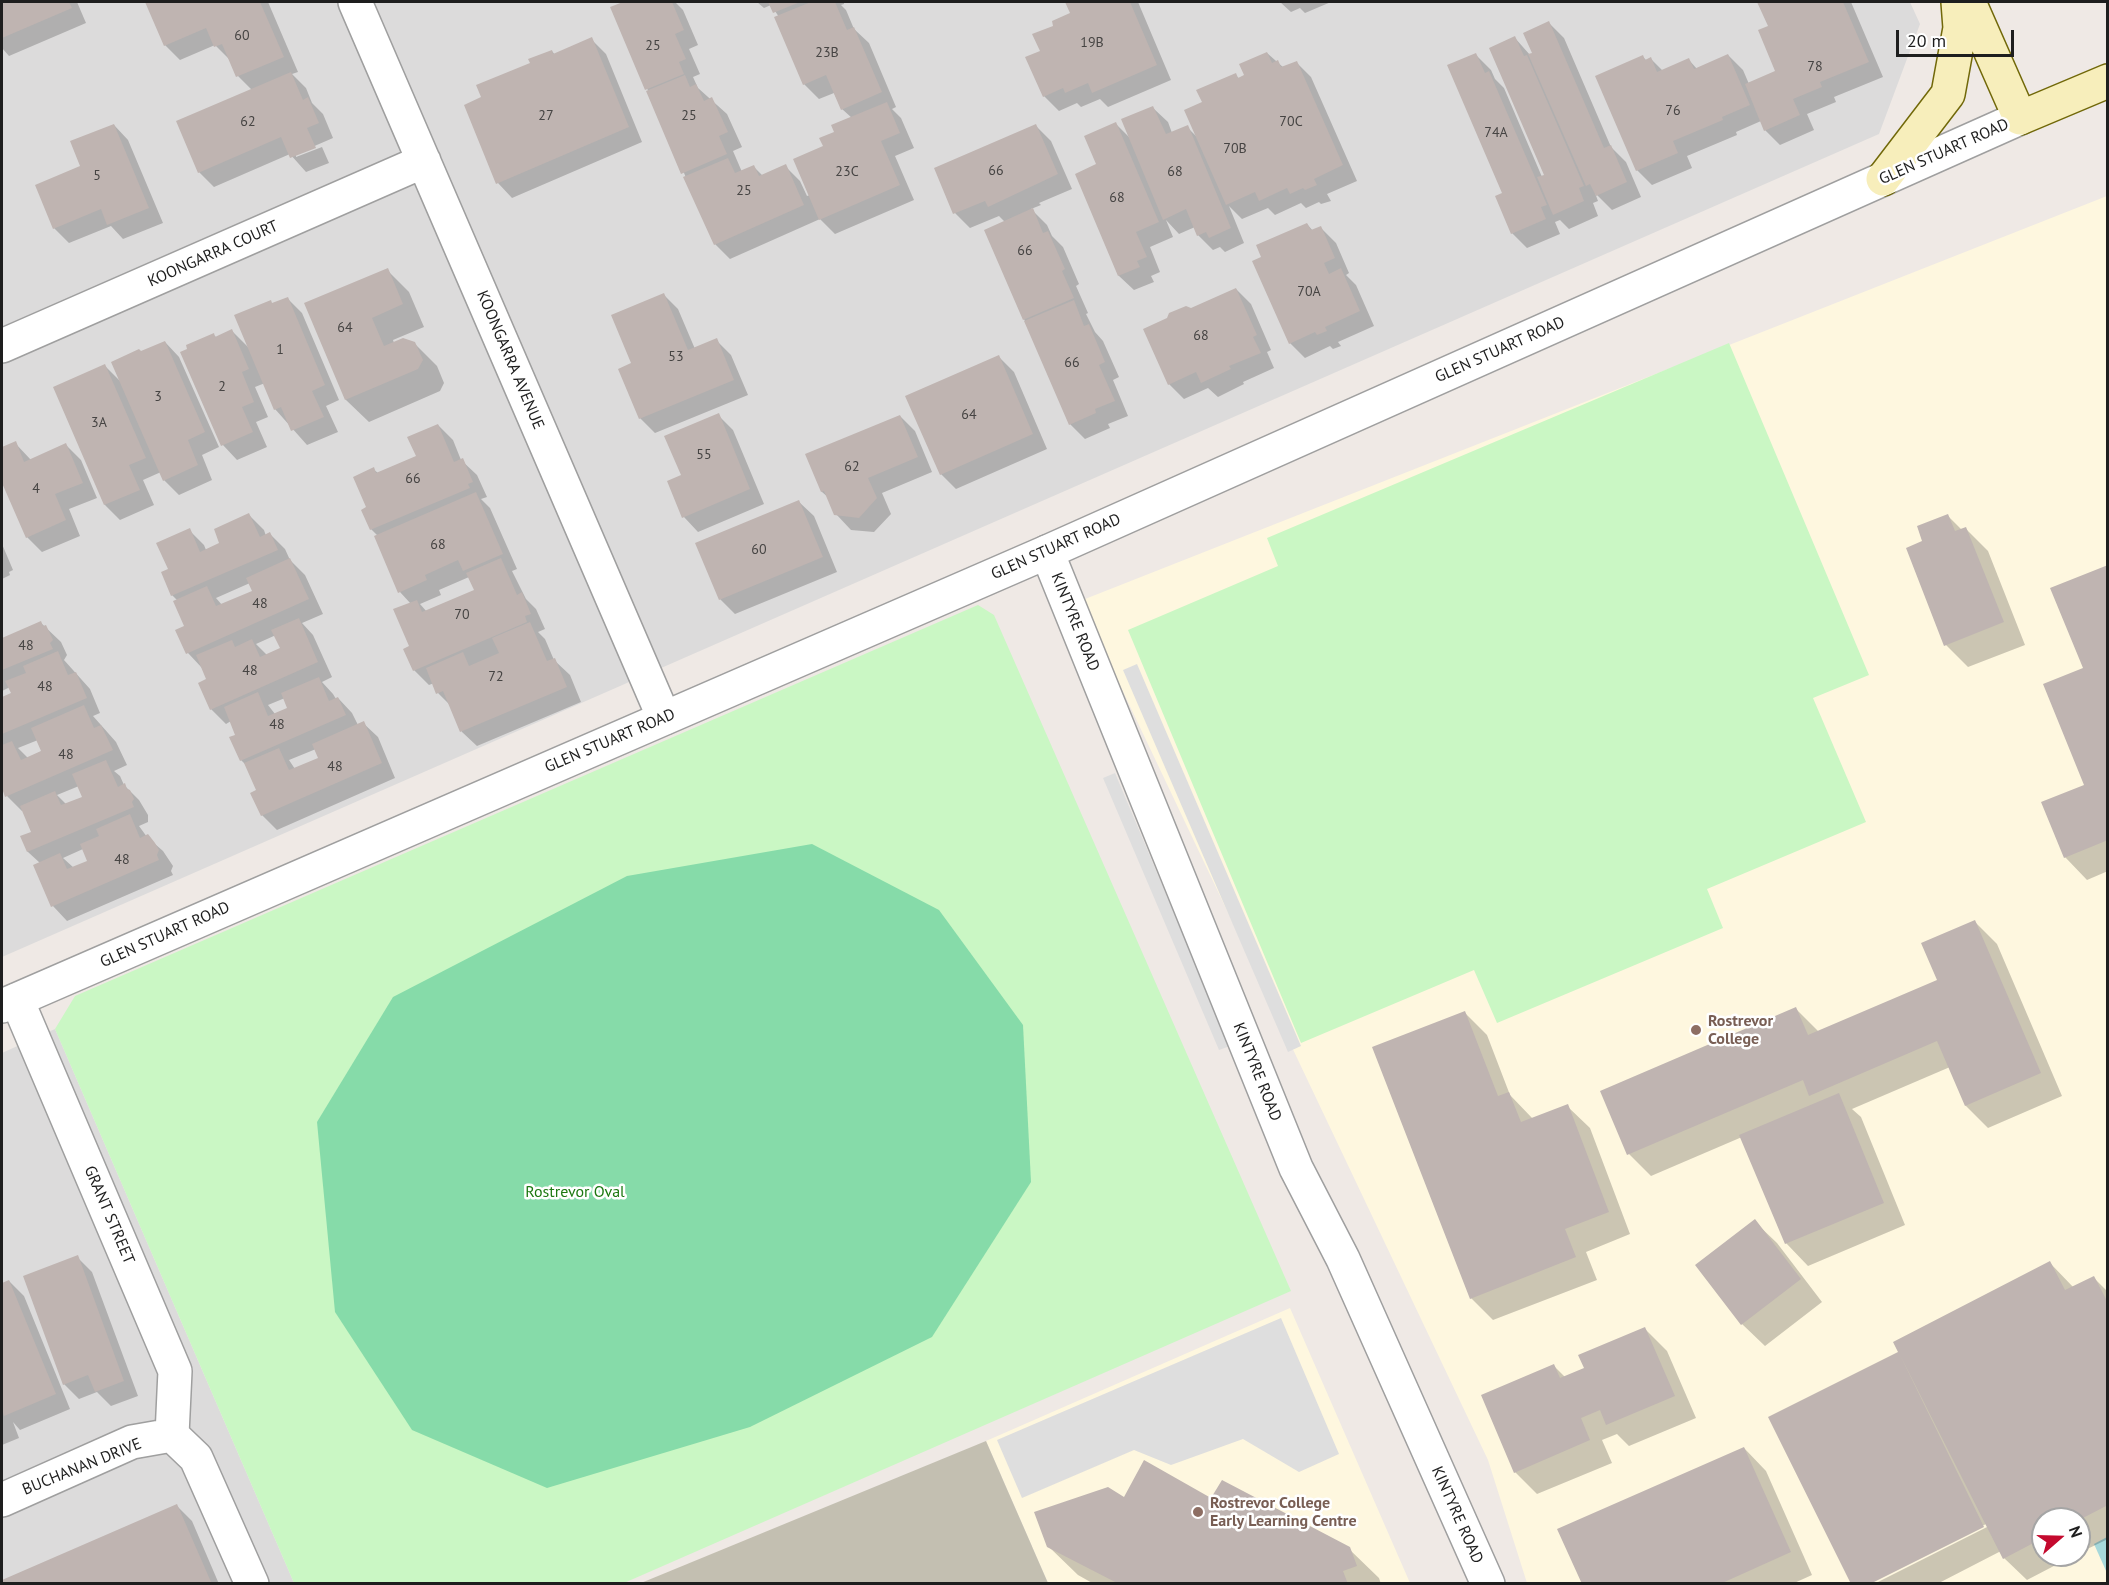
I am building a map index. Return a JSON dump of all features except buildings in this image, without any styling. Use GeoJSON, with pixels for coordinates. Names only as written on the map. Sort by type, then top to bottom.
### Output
{"type":"FeatureCollection","features":[{"type":"Feature","properties":{"kind":"main road"},"geometry":{"type":"LineString","coordinates":[[1883,179],[1948,94],[1960,28],[1958,2]]}},
{"type":"Feature","properties":{"kind":"main road"},"geometry":{"type":"LineString","coordinates":[[1970,2],[2020,118]]}},
{"type":"Feature","properties":{"kind":"main road","name":"GLEN STUART ROAD"},"geometry":{"type":"LineString","coordinates":[[2020,118],[2108,81]]}},
{"type":"Feature","properties":{"kind":"street","name":"KOONGARRA AVENUE"},"geometry":{"type":"LineString","coordinates":[[359,2],[424,161],[664,718]]}},
{"type":"Feature","properties":{"kind":"street","name":"GLEN STUART ROAD"},"geometry":{"type":"LineString","coordinates":[[9,1003],[1047,552],[2020,118]]}},
{"type":"Feature","properties":{"kind":"street","name":"KOONGARRA COURT"},"geometry":{"type":"LineString","coordinates":[[2,346],[424,161]]}},
{"type":"Feature","properties":{"kind":"street","name":"KINTYRE ROAD"},"geometry":{"type":"LineString","coordinates":[[1047,552],[1296,1168],[1343,1259],[1488,1584]]}},
{"type":"Feature","properties":{"kind":"street","name":"GRANT STREET"},"geometry":{"type":"LineString","coordinates":[[9,1003],[175,1371],[172,1435]]}},
{"type":"Feature","properties":{"kind":"street","name":"BUCHANAN DRIVE"},"geometry":{"type":"LineString","coordinates":[[2,1500],[132,1442],[172,1435]]}},
{"type":"Feature","properties":{"kind":"street"},"geometry":{"type":"LineString","coordinates":[[172,1435],[196,1458],[252,1584]]}},
{"type":"Feature","properties":{"kind":"shaded area"},"geometry":{"type":"Polygon","coordinates":[[[2,2],[1910,2],[1920,24],[1879,134],[2,957],[2,2]]]}},
{"type":"Feature","properties":{"kind":"shaded area","name":"Rostrevor College"},"geometry":{"type":"Polygon","coordinates":[[[2107,196],[2107,1583],[1527,1583],[1488,1460],[1080,601],[2107,196]]]}},
{"type":"Feature","properties":{"kind":"shaded area"},"geometry":{"type":"Polygon","coordinates":[[[1137,664],[1301,1046],[1288,1052],[1123,670],[1137,664]]]}},
{"type":"Feature","properties":{"kind":"shaded area"},"geometry":{"type":"Polygon","coordinates":[[[1115,773],[1230,1046],[1219,1050],[1103,778],[1115,773]]]}},
{"type":"Feature","properties":{"kind":"shaded area"},"geometry":{"type":"Polygon","coordinates":[[[55,1029],[294,1583],[2,1583],[2,1053],[55,1029]]]}},
{"type":"Feature","properties":{"kind":"shaded area","name":"Rostrevor College Early Learning Centre"},"geometry":{"type":"Polygon","coordinates":[[[1290,1308],[1410,1583],[1048,1583],[986,1441],[1290,1308]]]}},
{"type":"Feature","properties":{"kind":"shaded area"},"geometry":{"type":"Polygon","coordinates":[[[1281,1318],[1339,1454],[1299,1472],[1243,1439],[1171,1465],[1134,1450],[1022,1498],[997,1440],[1281,1318]]]}},
{"type":"Feature","properties":{"kind":"shaded area"},"geometry":{"type":"Polygon","coordinates":[[[986,1441],[1048,1583],[641,1583],[986,1441]]]}},
{"type":"Feature","properties":{"kind":"green space"},"geometry":{"type":"Polygon","coordinates":[[[1729,343],[1869,675],[1813,698],[1866,822],[1707,889],[1723,928],[1497,1023],[1474,970],[1301,1043],[1128,630],[1278,566],[1267,538],[1729,343]]]}},
{"type":"Feature","properties":{"kind":"green space","name":"Rostrevor Oval"},"geometry":{"type":"Polygon","coordinates":[[[978,605],[994,615],[1291,1291],[624,1583],[294,1583],[55,1029],[75,996],[978,605]]]}},
{"type":"Feature","properties":{"kind":"green space"},"geometry":{"type":"Polygon","coordinates":[[[812,844],[939,910],[1023,1025],[1031,1182],[932,1337],[750,1427],[547,1488],[412,1430],[335,1312],[317,1122],[393,997],[627,876],[812,844]]]}},
{"type":"Feature","properties":{"kind":"water"},"geometry":{"type":"Polygon","coordinates":[[[2107,1537],[2107,1573],[2094,1544],[2107,1537]]]}},
{"type":"Feature","properties":{"kind":"place","name":"Rostrevor College"},"geometry":{"type":"Point","coordinates":[1696,1030]}},
{"type":"Feature","properties":{"kind":"place","name":"Rostrevor College Early Learning Centre"},"geometry":{"type":"Point","coordinates":[1198,1512]}}]}
